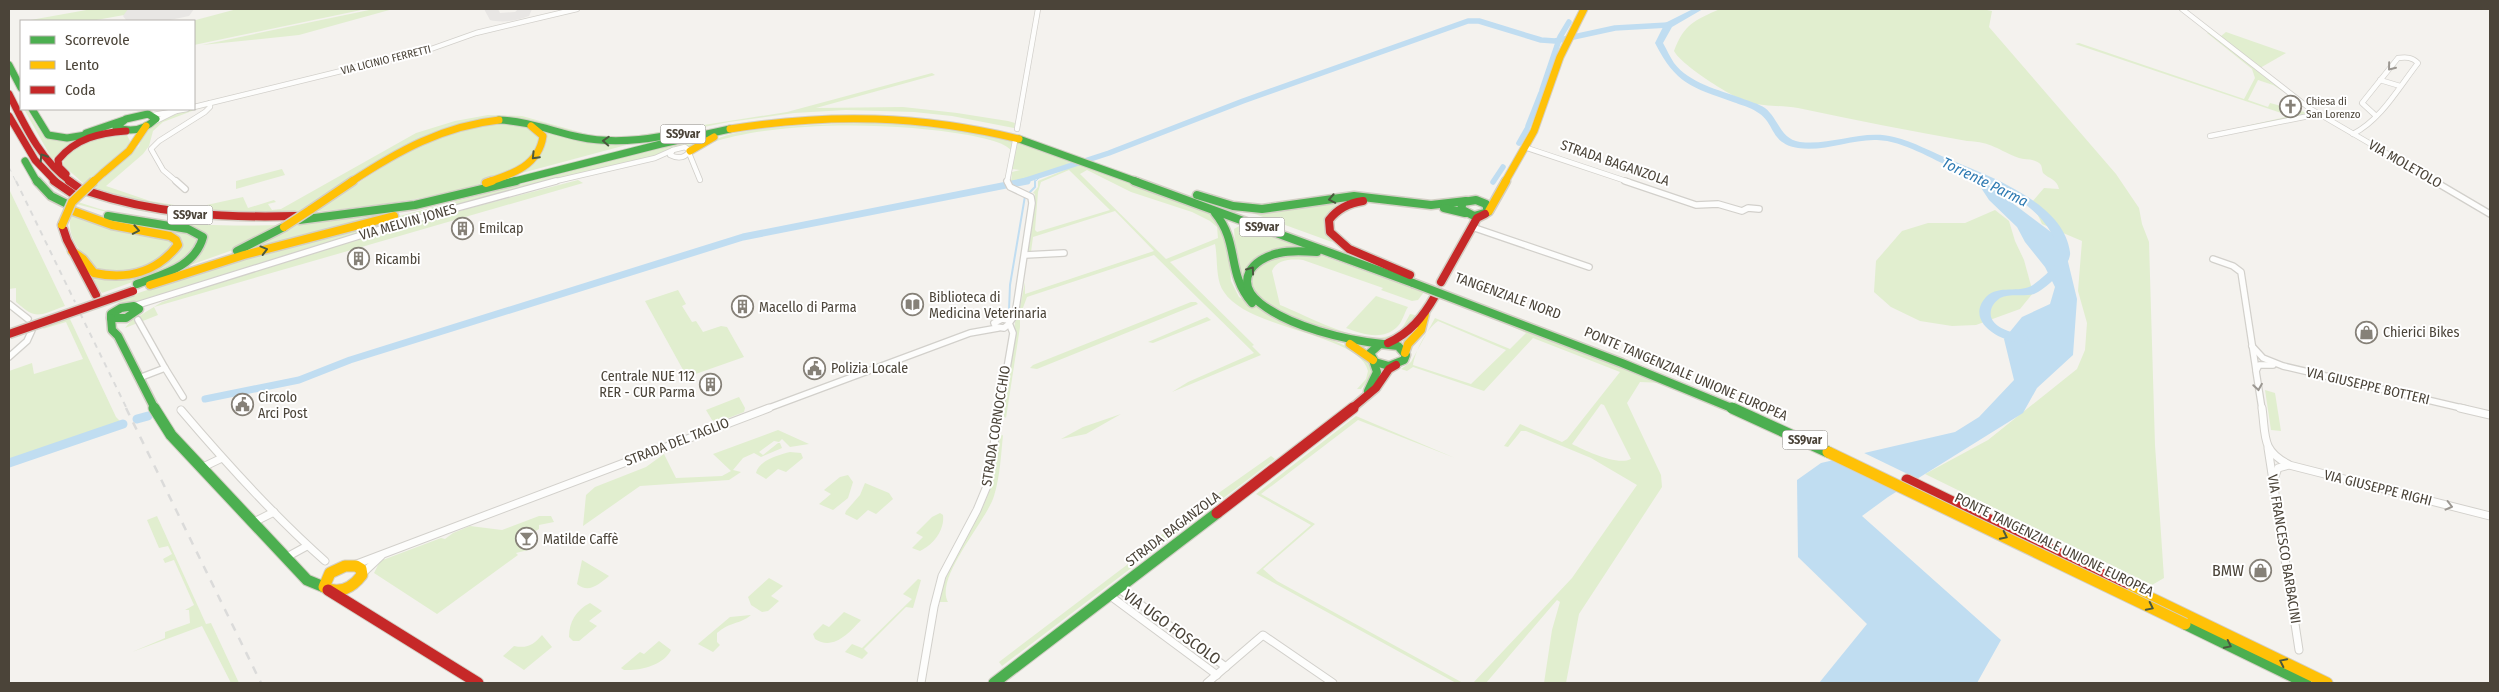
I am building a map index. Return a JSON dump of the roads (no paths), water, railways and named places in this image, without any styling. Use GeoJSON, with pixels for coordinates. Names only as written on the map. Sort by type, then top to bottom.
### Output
{"type":"FeatureCollection","features":[{"type":"Feature","properties":{"kind":"main road"},"geometry":{"type":"LineString","coordinates":[[1441,282],[1477,218],[1487,213],[1536,127],[1570,35],[1584,9]]}},
{"type":"Feature","properties":{"kind":"main road"},"geometry":{"type":"LineString","coordinates":[[9,57],[20,78]]}},
{"type":"Feature","properties":{"kind":"main road"},"geometry":{"type":"LineString","coordinates":[[9,65],[20,86]]}},
{"type":"Feature","properties":{"kind":"main road","name":"SS9var"},"geometry":{"type":"LineString","coordinates":[[9,94],[45,161],[80,193],[132,206],[177,213],[229,217],[297,218],[345,216],[409,207],[688,137],[757,125],[851,118],[939,122],[996,132],[1059,149]]}},
{"type":"Feature","properties":{"kind":"main road"},"geometry":{"type":"LineString","coordinates":[[33,110],[45,132],[53,136],[71,137],[124,130]]}},
{"type":"Feature","properties":{"kind":"main road"},"geometry":{"type":"LineString","coordinates":[[38,110],[50,131],[60,135],[88,133],[142,114],[151,121]]}},
{"type":"Feature","properties":{"kind":"main road","name":"SS9var"},"geometry":{"type":"LineString","coordinates":[[309,212],[413,202],[460,192],[684,134],[758,121],[844,114],[929,117],[1002,129],[1394,276],[1413,279]]}},
{"type":"Feature","properties":{"kind":"main road","name":"SS9var"},"geometry":{"type":"LineString","coordinates":[[9,116],[40,171],[80,193],[126,211],[172,219],[285,224]]}},
{"type":"Feature","properties":{"kind":"main road"},"geometry":{"type":"LineString","coordinates":[[124,120],[116,127],[124,130],[135,141]]}},
{"type":"Feature","properties":{"kind":"main road"},"geometry":{"type":"LineString","coordinates":[[150,285],[237,251],[309,212],[430,135],[450,128],[481,121],[508,120],[523,122],[583,138],[615,141],[648,139],[726,124],[758,121]]}},
{"type":"Feature","properties":{"kind":"main road"},"geometry":{"type":"LineString","coordinates":[[80,193],[58,167],[58,160],[62,154],[89,136],[124,130],[151,121]]}},
{"type":"Feature","properties":{"kind":"main road"},"geometry":{"type":"LineString","coordinates":[[96,295],[72,251],[62,225],[71,202],[129,151],[151,121]]}},
{"type":"Feature","properties":{"kind":"main road"},"geometry":{"type":"LineString","coordinates":[[690,152],[701,142],[714,137],[769,127],[852,121],[939,122]]}},
{"type":"Feature","properties":{"kind":"main road"},"geometry":{"type":"LineString","coordinates":[[413,202],[492,181],[528,163],[541,150],[544,138],[538,130],[523,122]]}},
{"type":"Feature","properties":{"kind":"main road"},"geometry":{"type":"LineString","coordinates":[[21,140],[22,154],[34,178],[42,189],[62,203]]}},
{"type":"Feature","properties":{"kind":"main road","name":"SS9var"},"geometry":{"type":"LineString","coordinates":[[1115,170],[1153,181],[1413,279]]}},
{"type":"Feature","properties":{"kind":"main road"},"geometry":{"type":"LineString","coordinates":[[133,287],[150,285],[251,253],[516,184],[546,174]]}},
{"type":"Feature","properties":{"kind":"main road"},"geometry":{"type":"LineString","coordinates":[[1153,181],[1222,204],[1250,209],[1279,208],[1354,196],[1431,205],[1469,201],[1498,191]]}},
{"type":"Feature","properties":{"kind":"main road"},"geometry":{"type":"LineString","coordinates":[[1180,197],[1215,213],[1228,225],[1234,281],[1244,298],[1269,312],[1355,346],[1373,360],[1385,365],[1396,365]]}},
{"type":"Feature","properties":{"kind":"main road"},"geometry":{"type":"LineString","coordinates":[[1413,279],[1340,243],[1329,229],[1329,220],[1332,214],[1349,204],[1374,200],[1448,208],[1476,216],[1487,213]]}},
{"type":"Feature","properties":{"kind":"main road"},"geometry":{"type":"LineString","coordinates":[[1472,226],[1460,207],[1469,201],[1486,204],[1487,213]]}},
{"type":"Feature","properties":{"kind":"main road"},"geometry":{"type":"LineString","coordinates":[[9,334],[171,271],[190,260],[202,247],[202,236],[188,229],[74,209],[112,225],[170,236],[176,240],[178,245],[172,255],[159,264],[139,272],[115,277],[94,274],[84,259],[72,251]]}},
{"type":"Feature","properties":{"kind":"main road"},"geometry":{"type":"LineString","coordinates":[[1394,276],[1374,272],[1322,253],[1296,250],[1282,252],[1262,259],[1251,268],[1246,281],[1252,297],[1272,310],[1358,342],[1394,345],[1405,353]]}},
{"type":"Feature","properties":{"kind":"main road"},"geometry":{"type":"LineString","coordinates":[[9,329],[237,251]]}},
{"type":"Feature","properties":{"kind":"main road","name":"TANGENZIALE NORD"},"geometry":{"type":"LineString","coordinates":[[1413,279],[1618,352],[1749,406],[1833,444],[2186,620]]}},
{"type":"Feature","properties":{"kind":"main road","name":"STRADA BAGANZOLA"},"geometry":{"type":"LineString","coordinates":[[1366,394],[1377,372],[1370,354],[1372,349],[1407,335],[1425,314],[1435,296]]}},
{"type":"Feature","properties":{"kind":"main road"},"geometry":{"type":"LineString","coordinates":[[134,312],[106,304],[112,330],[118,336],[168,430],[201,468],[307,580],[355,606],[478,683]]}},
{"type":"Feature","properties":{"kind":"main road"},"geometry":{"type":"LineString","coordinates":[[110,317],[115,311],[134,312]]}},
{"type":"Feature","properties":{"kind":"main road"},"geometry":{"type":"LineString","coordinates":[[118,336],[120,326],[134,312]]}},
{"type":"Feature","properties":{"kind":"main road","name":"STRADA BAGANZOLA"},"geometry":{"type":"LineString","coordinates":[[994,683],[1336,422],[1378,385],[1388,369],[1404,360],[1408,344],[1421,330],[1425,314]]}},
{"type":"Feature","properties":{"kind":"main road"},"geometry":{"type":"LineString","coordinates":[[300,572],[310,576],[352,565],[361,569],[360,577],[352,593],[355,606]]}},
{"type":"Feature","properties":{"kind":"main road"},"geometry":{"type":"LineString","coordinates":[[326,589],[326,578],[333,571]]}},
{"type":"Feature","properties":{"kind":"main road"},"geometry":{"type":"LineString","coordinates":[[326,589],[343,590],[360,577]]}},
{"type":"Feature","properties":{"kind":"main road"},"geometry":{"type":"LineString","coordinates":[[2186,620],[2306,683]]}},
{"type":"Feature","properties":{"kind":"main road"},"geometry":{"type":"LineString","coordinates":[[2186,620],[2327,683]]}},
{"type":"Feature","properties":{"kind":"street","name":"VIA LICINIO FERRETTI"},"geometry":{"type":"LineString","coordinates":[[195,107],[433,48],[476,33],[577,9]]}},
{"type":"Feature","properties":{"kind":"street"},"geometry":{"type":"LineString","coordinates":[[1017,129],[1038,9]]}},
{"type":"Feature","properties":{"kind":"street","name":"VIA MOLETOLO"},"geometry":{"type":"LineString","coordinates":[[2182,9],[2319,114],[2490,214]]}},
{"type":"Feature","properties":{"kind":"street"},"geometry":{"type":"LineString","coordinates":[[2353,134],[2359,132],[2376,115],[2382,109],[2418,63],[2415,60],[2398,58],[2361,104],[2376,115]]}},
{"type":"Feature","properties":{"kind":"street"},"geometry":{"type":"LineString","coordinates":[[2380,80],[2400,86]]}},
{"type":"Feature","properties":{"kind":"street"},"geometry":{"type":"LineString","coordinates":[[185,189],[163,170],[151,149],[156,143],[205,112],[210,107],[210,103]]}},
{"type":"Feature","properties":{"kind":"street"},"geometry":{"type":"LineString","coordinates":[[2368,109],[2382,109]]}},
{"type":"Feature","properties":{"kind":"street"},"geometry":{"type":"LineString","coordinates":[[151,121],[182,110]]}},
{"type":"Feature","properties":{"kind":"street"},"geometry":{"type":"LineString","coordinates":[[2210,136],[2319,114]]}},
{"type":"Feature","properties":{"kind":"street"},"geometry":{"type":"LineString","coordinates":[[1000,328],[1009,323],[1015,316],[1014,312],[1025,255],[1032,203],[1031,197],[1008,185],[1015,141]]}},
{"type":"Feature","properties":{"kind":"street","name":"STRADA BAGANZOLA"},"geometry":{"type":"LineString","coordinates":[[1524,147],[1696,205],[1718,204],[1742,211],[1748,208],[1759,209]]}},
{"type":"Feature","properties":{"kind":"street"},"geometry":{"type":"LineString","coordinates":[[694,164],[670,154],[673,150],[685,148],[690,152],[700,180]]}},
{"type":"Feature","properties":{"kind":"street","name":"VIA MELVIN JONES"},"geometry":{"type":"LineString","coordinates":[[134,312],[167,296],[273,261],[394,225],[564,179],[653,158],[673,150]]}},
{"type":"Feature","properties":{"kind":"street"},"geometry":{"type":"LineString","coordinates":[[675,157],[690,152]]}},
{"type":"Feature","properties":{"kind":"street","name":"VIA MELVIN JONES"},"geometry":{"type":"LineString","coordinates":[[653,158],[675,157]]}},
{"type":"Feature","properties":{"kind":"street"},"geometry":{"type":"LineString","coordinates":[[1472,226],[1589,266]]}},
{"type":"Feature","properties":{"kind":"street"},"geometry":{"type":"LineString","coordinates":[[1025,255],[1064,253]]}},
{"type":"Feature","properties":{"kind":"street","name":"VIA FRANCESCO BARBACINI"},"geometry":{"type":"LineString","coordinates":[[2213,259],[2231,265],[2241,272],[2299,650]]}},
{"type":"Feature","properties":{"kind":"street"},"geometry":{"type":"LineString","coordinates":[[9,304],[28,319]]}},
{"type":"Feature","properties":{"kind":"street"},"geometry":{"type":"LineString","coordinates":[[134,312],[183,398]]}},
{"type":"Feature","properties":{"kind":"street"},"geometry":{"type":"LineString","coordinates":[[1011,337],[1007,330],[994,324],[1014,312]]}},
{"type":"Feature","properties":{"kind":"street"},"geometry":{"type":"LineString","coordinates":[[999,320],[1009,323]]}},
{"type":"Feature","properties":{"kind":"street","name":"STRADA DEL TAGLIO"},"geometry":{"type":"LineString","coordinates":[[352,565],[970,333],[999,320]]}},
{"type":"Feature","properties":{"kind":"street","name":"STRADA CORNOCCHIO"},"geometry":{"type":"LineString","coordinates":[[921,683],[934,607],[942,576],[977,510],[987,486],[1013,330],[1009,323]]}},
{"type":"Feature","properties":{"kind":"street","name":"STRADA DEL TAGLIO"},"geometry":{"type":"LineString","coordinates":[[970,333],[992,327],[1000,328]]}},
{"type":"Feature","properties":{"kind":"street"},"geometry":{"type":"LineString","coordinates":[[9,357],[27,341],[32,330]]}},
{"type":"Feature","properties":{"kind":"street","name":"VIA GIUSEPPE BOTTERI"},"geometry":{"type":"LineString","coordinates":[[2252,346],[2263,358],[2285,367],[2490,415]]}},
{"type":"Feature","properties":{"kind":"street"},"geometry":{"type":"LineString","coordinates":[[2256,371],[2258,366],[2264,364],[2285,367]]}},
{"type":"Feature","properties":{"kind":"street"},"geometry":{"type":"LineString","coordinates":[[139,378],[165,368]]}},
{"type":"Feature","properties":{"kind":"street"},"geometry":{"type":"LineString","coordinates":[[181,410],[222,458],[307,546],[325,561]]}},
{"type":"Feature","properties":{"kind":"street","name":"VIA FRANCESCO BARBACINI"},"geometry":{"type":"LineString","coordinates":[[2268,448],[2277,459],[2295,466]]}},
{"type":"Feature","properties":{"kind":"street"},"geometry":{"type":"LineString","coordinates":[[201,468],[222,458]]}},
{"type":"Feature","properties":{"kind":"street"},"geometry":{"type":"LineString","coordinates":[[2274,479],[2280,467],[2295,466]]}},
{"type":"Feature","properties":{"kind":"street","name":"VIA GIUSEPPE RIGHI"},"geometry":{"type":"LineString","coordinates":[[2295,466],[2490,516]]}},
{"type":"Feature","properties":{"kind":"street"},"geometry":{"type":"LineString","coordinates":[[252,523],[274,512]]}},
{"type":"Feature","properties":{"kind":"street"},"geometry":{"type":"LineString","coordinates":[[286,558],[307,546]]}},
{"type":"Feature","properties":{"kind":"street","name":"STRADA DEL TAGLIO"},"geometry":{"type":"LineString","coordinates":[[360,577],[384,553]]}},
{"type":"Feature","properties":{"kind":"street","name":"VIA UGO FOSCOLO"},"geometry":{"type":"LineString","coordinates":[[1118,588],[1226,667]]}},
{"type":"Feature","properties":{"kind":"street","name":"VIA UGO FOSCOLO"},"geometry":{"type":"LineString","coordinates":[[1109,595],[1216,675]]}},
{"type":"Feature","properties":{"kind":"street"},"geometry":{"type":"LineString","coordinates":[[1207,683],[1263,635],[1333,683]]}},
{"type":"Feature","properties":{"kind":"water"},"geometry":{"type":"Polygon","coordinates":[[[1970,171],[2063,241],[2077,299],[2073,355],[2037,388],[2023,413],[1888,497],[1862,516],[2001,640],[1977,683],[1819,683],[1867,624],[1798,557],[1797,480],[1821,463],[1955,432],[1979,417],[2014,380],[2004,339],[2022,317],[2050,304],[2055,287],[2045,267],[2025,242],[2017,227],[1989,200],[1970,171]]]}},
{"type":"Feature","properties":{"kind":"waterway","name":"Torrente Parma"},"geometry":{"type":"LineString","coordinates":[[1699,9],[1668,25],[1659,43],[1670,64],[1679,74],[1701,87],[1760,109],[1768,117],[1776,131],[1789,142],[1798,145],[1820,145],[1866,137],[1891,139],[1912,146],[1978,175],[2022,197],[2039,210],[2049,221],[2063,246],[2064,257],[2061,265],[2040,285],[2030,291],[1997,295],[1990,301],[1985,310],[1987,322],[1992,326],[2004,333],[2023,339]]}},
{"type":"Feature","properties":{"kind":"waterway"},"geometry":{"type":"LineString","coordinates":[[1020,182],[1109,153],[1243,101],[1468,21],[1479,21],[1541,40],[1559,40]]}},
{"type":"Feature","properties":{"kind":"waterway"},"geometry":{"type":"LineString","coordinates":[[1559,40],[1569,22]]}},
{"type":"Feature","properties":{"kind":"waterway"},"geometry":{"type":"LineString","coordinates":[[1559,40],[1615,28],[1668,25]]}},
{"type":"Feature","properties":{"kind":"waterway"},"geometry":{"type":"LineString","coordinates":[[1542,90],[1559,40]]}},
{"type":"Feature","properties":{"kind":"waterway"},"geometry":{"type":"LineString","coordinates":[[1528,126],[1541,93]]}},
{"type":"Feature","properties":{"kind":"waterway"},"geometry":{"type":"LineString","coordinates":[[1519,143],[1527,129]]}},
{"type":"Feature","properties":{"kind":"waterway"},"geometry":{"type":"LineString","coordinates":[[1493,182],[1503,167]]}},
{"type":"Feature","properties":{"kind":"waterway"},"geometry":{"type":"LineString","coordinates":[[1035,182],[1041,176]]}},
{"type":"Feature","properties":{"kind":"waterway"},"geometry":{"type":"LineString","coordinates":[[205,399],[299,380],[350,360],[743,237],[1027,181]]}},
{"type":"Feature","properties":{"kind":"waterway"},"geometry":{"type":"LineString","coordinates":[[1030,192],[1035,187],[1035,182]]}},
{"type":"Feature","properties":{"kind":"waterway"},"geometry":{"type":"LineString","coordinates":[[1009,310],[1010,285],[1025,196]]}},
{"type":"Feature","properties":{"kind":"waterway"},"geometry":{"type":"LineString","coordinates":[[137,419],[148,416]]}},
{"type":"Feature","properties":{"kind":"waterway"},"geometry":{"type":"LineString","coordinates":[[9,463],[123,424]]}},
{"type":"Feature","properties":{"kind":"railway"},"geometry":{"type":"LineString","coordinates":[[9,167],[16,182]]}},
{"type":"Feature","properties":{"kind":"railway"},"geometry":{"type":"LineString","coordinates":[[16,181],[75,302]]}},
{"type":"Feature","properties":{"kind":"railway"},"geometry":{"type":"LineString","coordinates":[[80,313],[127,409]]}},
{"type":"Feature","properties":{"kind":"railway"},"geometry":{"type":"LineString","coordinates":[[126,408],[261,683]]}},
{"type":"Feature","properties":{"kind":"place","name":"Chiesa di San Lorenzo"},"geometry":{"type":"Point","coordinates":[2290,107]}},
{"type":"Feature","properties":{"kind":"place","name":"Emilcap"},"geometry":{"type":"Point","coordinates":[463,228]}},
{"type":"Feature","properties":{"kind":"place","name":"Ricambi"},"geometry":{"type":"Point","coordinates":[359,259]}},
{"type":"Feature","properties":{"kind":"place","name":"Biblioteca di Medicina Veterinaria"},"geometry":{"type":"Point","coordinates":[913,305]}},
{"type":"Feature","properties":{"kind":"place","name":"Macello di Parma"},"geometry":{"type":"Point","coordinates":[743,307]}},
{"type":"Feature","properties":{"kind":"place","name":"Chierici Bikes"},"geometry":{"type":"Point","coordinates":[2367,332]}},
{"type":"Feature","properties":{"kind":"place","name":"Polizia Locale"},"geometry":{"type":"Point","coordinates":[815,368]}},
{"type":"Feature","properties":{"kind":"place","name":"Centrale NUE 112 RER - CUR Parma"},"geometry":{"type":"Point","coordinates":[711,384]}},
{"type":"Feature","properties":{"kind":"place","name":"Circolo Arci Post"},"geometry":{"type":"Point","coordinates":[242,405]}},
{"type":"Feature","properties":{"kind":"place","name":"Matilde Caffè"},"geometry":{"type":"Point","coordinates":[527,539]}},
{"type":"Feature","properties":{"kind":"place","name":"BMW"},"geometry":{"type":"Point","coordinates":[2260,570]}}]}
